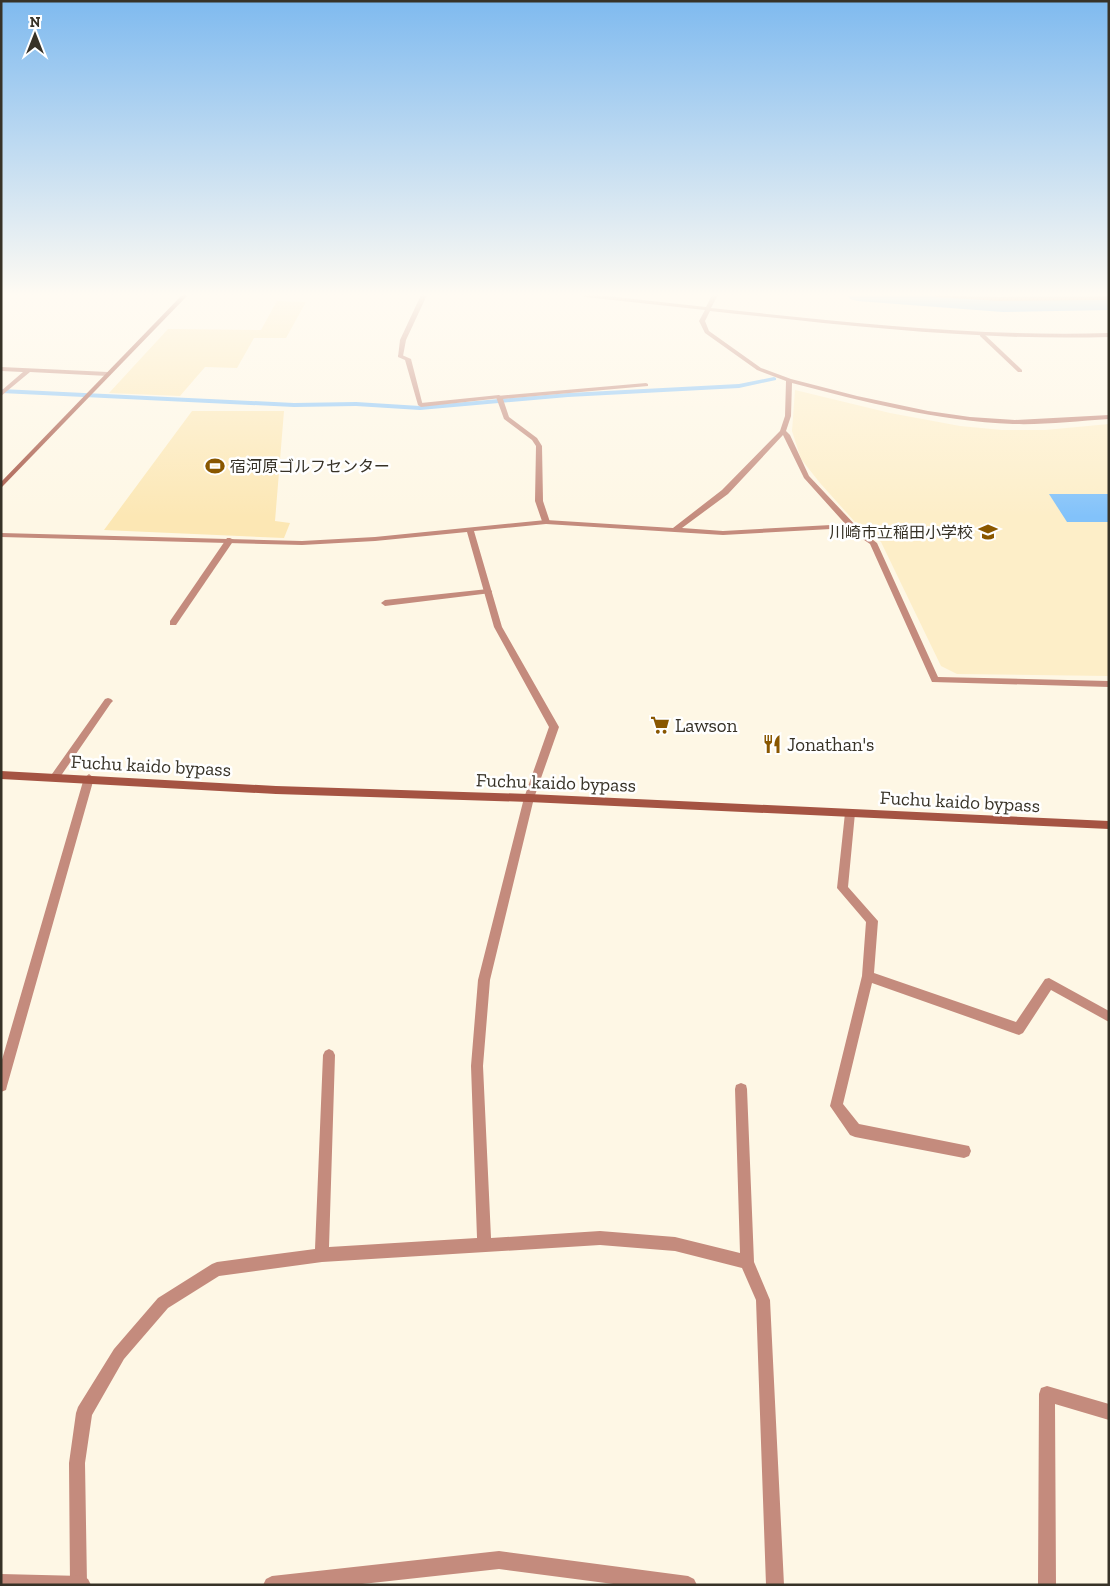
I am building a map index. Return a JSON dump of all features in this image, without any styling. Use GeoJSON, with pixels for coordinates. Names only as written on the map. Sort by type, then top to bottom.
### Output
{"type":"FeatureCollection","features":[{"type":"Feature","properties":{"kind":"street"},"geometry":{"type":"LineString","coordinates":[[1,369],[108,374]]}},
{"type":"Feature","properties":{"kind":"street"},"geometry":{"type":"LineString","coordinates":[[1,486],[113,369]]}},
{"type":"Feature","properties":{"kind":"street"},"geometry":{"type":"LineString","coordinates":[[411,369],[421,405],[646,385]]}},
{"type":"Feature","properties":{"kind":"street"},"geometry":{"type":"LineString","coordinates":[[759,369],[789,380],[890,406],[970,419],[1015,422],[1109,417]]}},
{"type":"Feature","properties":{"kind":"street"},"geometry":{"type":"LineString","coordinates":[[1,394],[29,370]]}},
{"type":"Feature","properties":{"kind":"street"},"geometry":{"type":"LineString","coordinates":[[673,531],[726,492],[783,432],[788,416],[789,380]]}},
{"type":"Feature","properties":{"kind":"street"},"geometry":{"type":"LineString","coordinates":[[499,397],[506,418],[535,439],[539,446],[539,501],[546,522]]}},
{"type":"Feature","properties":{"kind":"street"},"geometry":{"type":"LineString","coordinates":[[783,432],[787,435],[806,477],[856,530],[873,543],[935,680],[1109,684]]}},
{"type":"Feature","properties":{"kind":"street"},"geometry":{"type":"LineString","coordinates":[[1,534],[302,543],[375,539],[546,522],[723,533],[831,527],[856,530]]}},
{"type":"Feature","properties":{"kind":"street"},"geometry":{"type":"LineString","coordinates":[[470,529],[498,626],[554,726],[529,798],[484,980],[477,1066],[484,1244]]}},
{"type":"Feature","properties":{"kind":"street"},"geometry":{"type":"LineString","coordinates":[[173,623],[230,540]]}},
{"type":"Feature","properties":{"kind":"street"},"geometry":{"type":"LineString","coordinates":[[384,603],[488,591]]}},
{"type":"Feature","properties":{"kind":"street"},"geometry":{"type":"LineString","coordinates":[[55,777],[108,701]]}},
{"type":"Feature","properties":{"kind":"street","name":"Fuchu kaido bypass"},"geometry":{"type":"LineString","coordinates":[[1,775],[89,778],[276,790],[529,798],[1109,825]]}},
{"type":"Feature","properties":{"kind":"street"},"geometry":{"type":"LineString","coordinates":[[1,1086],[89,778]]}},
{"type":"Feature","properties":{"kind":"street"},"geometry":{"type":"LineString","coordinates":[[850,813],[842,888],[872,921],[868,976],[836,1106],[856,1130],[964,1151]]}},
{"type":"Feature","properties":{"kind":"street"},"geometry":{"type":"LineString","coordinates":[[868,976],[1019,1029],[1049,983],[1109,1017]]}},
{"type":"Feature","properties":{"kind":"street"},"geometry":{"type":"LineString","coordinates":[[322,1255],[329,1054]]}},
{"type":"Feature","properties":{"kind":"street"},"geometry":{"type":"LineString","coordinates":[[741,1089],[747,1262],[763,1300],[775,1585]]}},
{"type":"Feature","properties":{"kind":"street"},"geometry":{"type":"LineString","coordinates":[[1,1583],[80,1584],[77,1463],[84,1413],[119,1354],[162,1304],[217,1269],[322,1255],[600,1238],[675,1244],[747,1262]]}},
{"type":"Feature","properties":{"kind":"street"},"geometry":{"type":"LineString","coordinates":[[1047,1585],[1047,1394],[1109,1412]]}},
{"type":"Feature","properties":{"kind":"street"},"geometry":{"type":"LineString","coordinates":[[272,1585],[498,1560],[688,1585]]}},
{"type":"Feature","properties":{"kind":"shaded area"},"geometry":{"type":"Polygon","coordinates":[[[131,369],[203,369],[180,396],[109,393],[131,369]]]}},
{"type":"Feature","properties":{"kind":"shaded area","name":"川崎市立稲田小学校"},"geometry":{"type":"Polygon","coordinates":[[[795,390],[890,413],[960,426],[1002,430],[1045,430],[1109,424],[1109,676],[957,674],[941,666],[881,542],[855,522],[801,459],[792,431],[795,390]]]}},
{"type":"Feature","properties":{"kind":"shaded area","name":"宿河原ゴルフセンター"},"geometry":{"type":"Polygon","coordinates":[[[192,411],[284,411],[275,521],[290,523],[284,538],[104,530],[192,411]]]}},
{"type":"Feature","properties":{"kind":"water"},"geometry":{"type":"Polygon","coordinates":[[[1049,494],[1109,494],[1109,522],[1067,522],[1049,494]]]}},
{"type":"Feature","properties":{"kind":"waterway"},"geometry":{"type":"LineString","coordinates":[[1,391],[294,405],[356,404],[420,408],[568,395],[739,386],[774,379]]}},
{"type":"Feature","properties":{"kind":"place","name":"宿河原ゴルフセンター"},"geometry":{"type":"Point","coordinates":[215,466]}},
{"type":"Feature","properties":{"kind":"place","name":"川崎市立稲田小学校"},"geometry":{"type":"Point","coordinates":[988,532]}},
{"type":"Feature","properties":{"kind":"place","name":"Lawson"},"geometry":{"type":"Point","coordinates":[660,725]}},
{"type":"Feature","properties":{"kind":"place","name":"Jonathan's"},"geometry":{"type":"Point","coordinates":[772,744]}}]}
